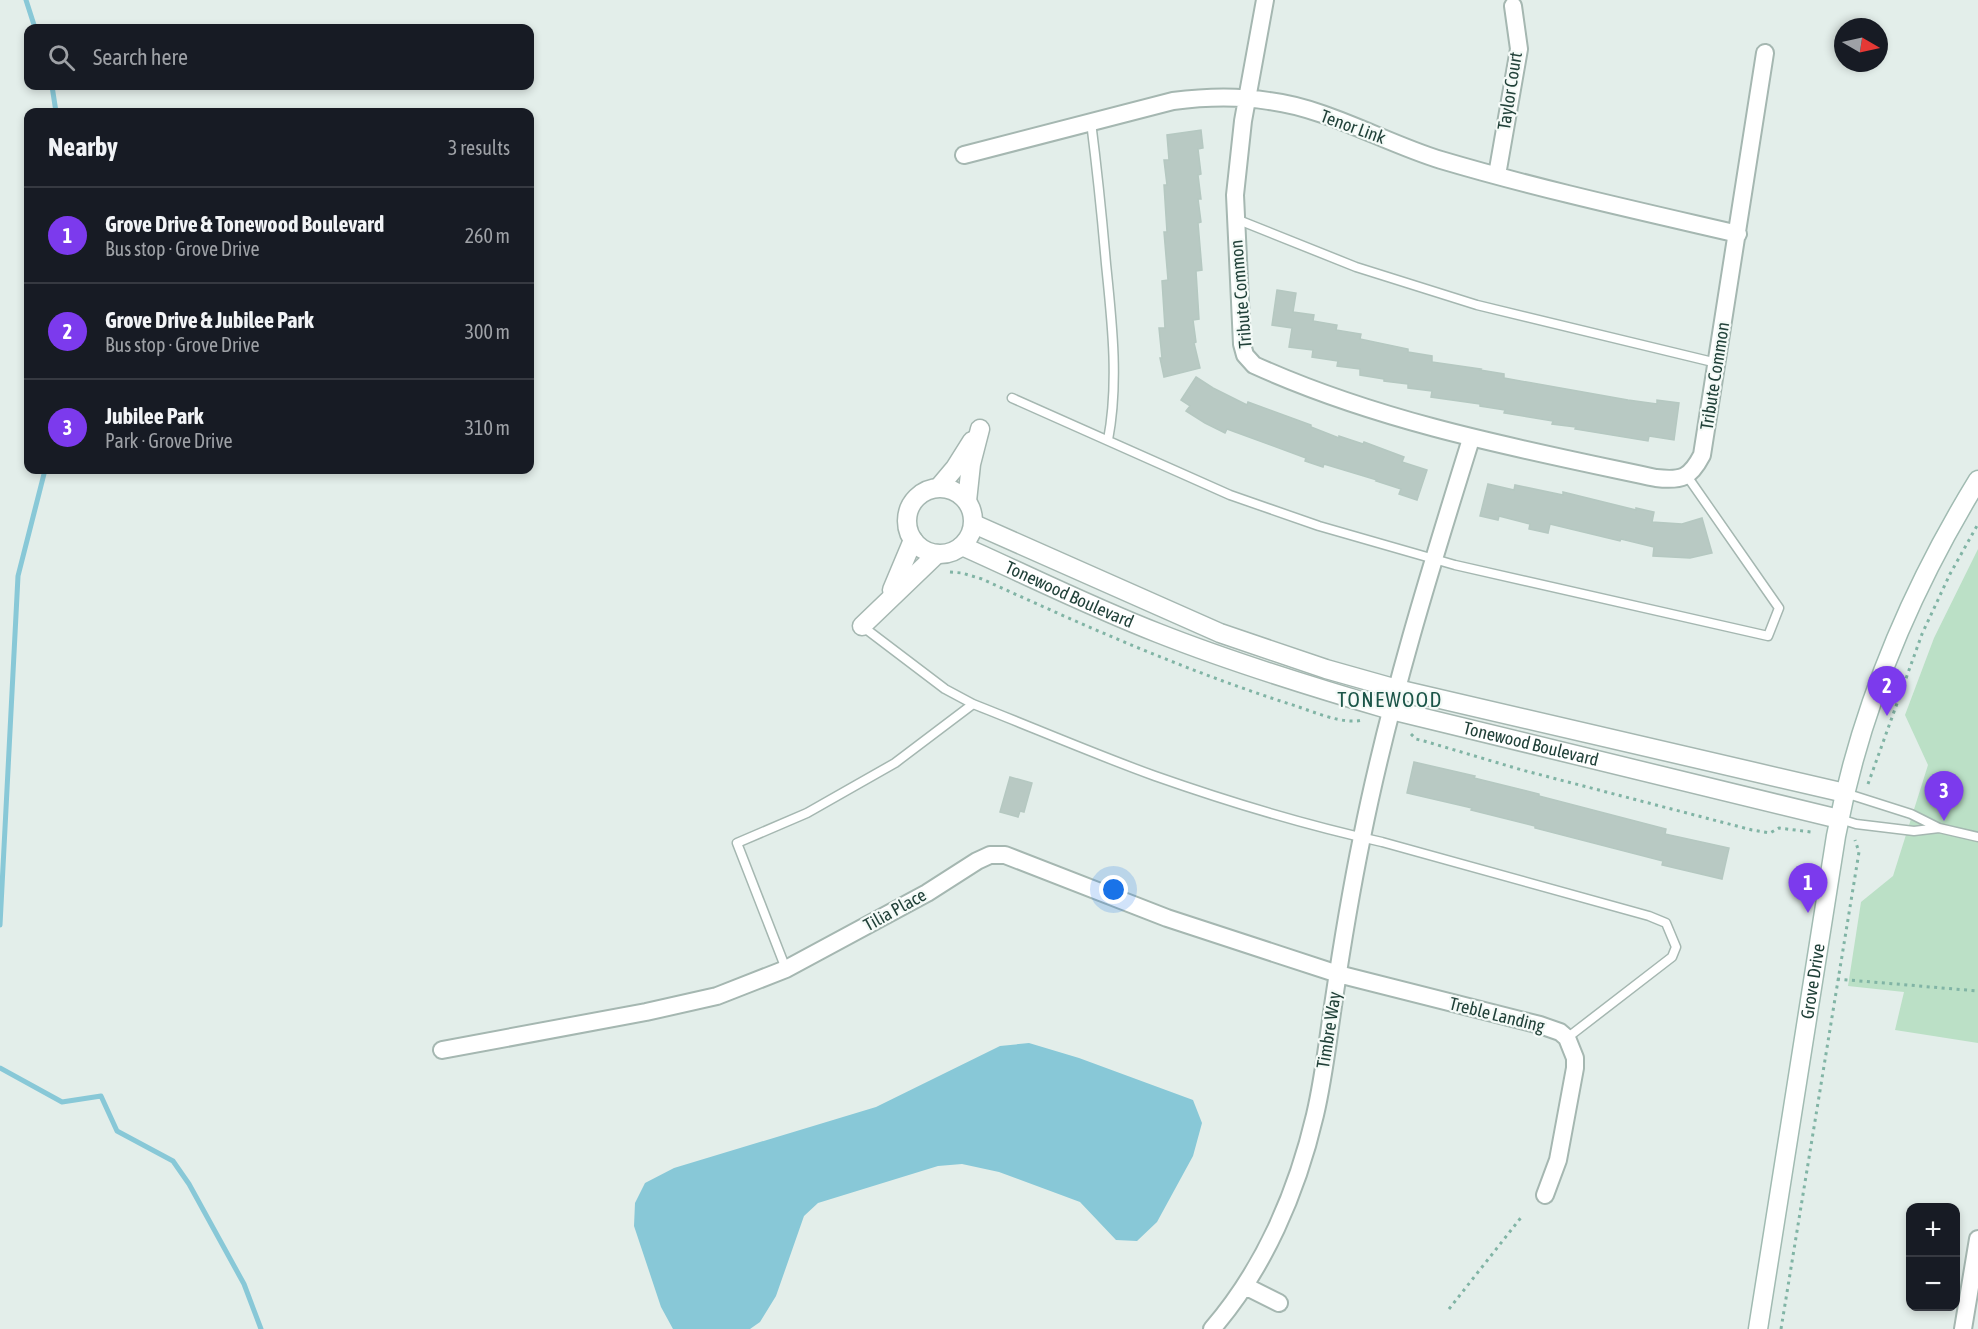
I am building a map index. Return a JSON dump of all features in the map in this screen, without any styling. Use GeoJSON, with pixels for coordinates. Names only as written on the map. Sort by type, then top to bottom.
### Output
{"type":"FeatureCollection","features":[{"type":"Feature","properties":{"kind":"street","name":"Tribute Common"},"geometry":{"type":"LineString","coordinates":[[1265,0],[1246,99],[1234,195],[1242,344],[1245,356],[1254,365],[1350,403],[1471,439],[1672,480],[1687,476],[1696,467],[1702,454],[1765,53]]}},
{"type":"Feature","properties":{"kind":"street","name":"Taylor Court"},"geometry":{"type":"LineString","coordinates":[[1497,175],[1519,49],[1513,6]]}},
{"type":"Feature","properties":{"kind":"street","name":"Tenor Link"},"geometry":{"type":"LineString","coordinates":[[964,155],[1173,101],[1246,99],[1270,101],[1322,115],[1440,159],[1537,186],[1737,234]]}},
{"type":"Feature","properties":{"kind":"street"},"geometry":{"type":"LineString","coordinates":[[939,488],[980,429],[971,464],[967,501]]}},
{"type":"Feature","properties":{"kind":"street"},"geometry":{"type":"LineString","coordinates":[[1397,688],[1471,439]]}},
{"type":"Feature","properties":{"kind":"street","name":"Grove Drive"},"geometry":{"type":"LineString","coordinates":[[1758,1329],[1848,821],[1873,700],[1909,609],[1948,528],[1978,480]]}},
{"type":"Feature","properties":{"kind":"street"},"geometry":{"type":"LineString","coordinates":[[939,488],[955,491],[967,501],[974,524],[970,536],[962,546],[952,552],[937,554],[923,549],[913,540],[908,528],[909,509],[914,500],[923,493],[939,488]]}},
{"type":"Feature","properties":{"kind":"street","name":"Tonewood Boulevard"},"geometry":{"type":"LineString","coordinates":[[974,524],[1220,633],[1326,669],[1397,688],[1853,795]]}},
{"type":"Feature","properties":{"kind":"street"},"geometry":{"type":"LineString","coordinates":[[887,603],[913,540]]}},
{"type":"Feature","properties":{"kind":"street","name":"Tonewood Boulevard"},"geometry":{"type":"LineString","coordinates":[[962,546],[1157,633],[1261,670],[1391,710],[1848,821]]}},
{"type":"Feature","properties":{"kind":"street"},"geometry":{"type":"LineString","coordinates":[[862,626],[937,554]]}},
{"type":"Feature","properties":{"kind":"street","name":"Timbre Way"},"geometry":{"type":"LineString","coordinates":[[1212,1329],[1245,1286],[1262,1257],[1283,1212],[1307,1144],[1320,1087],[1362,837],[1397,688]]}},
{"type":"Feature","properties":{"kind":"street","name":"Tilia Place"},"geometry":{"type":"LineString","coordinates":[[442,1050],[646,1012],[717,996],[786,969],[927,893],[990,855],[1005,855],[1167,918],[1338,974]]}},
{"type":"Feature","properties":{"kind":"street","name":"Treble Landing"},"geometry":{"type":"LineString","coordinates":[[1338,974],[1540,1025],[1560,1032],[1567,1038],[1572,1048],[1575,1068],[1558,1160],[1545,1195]]}},
{"type":"Feature","properties":{"kind":"street"},"geometry":{"type":"LineString","coordinates":[[1963,1329],[1978,1239]]}},
{"type":"Feature","properties":{"kind":"street"},"geometry":{"type":"LineString","coordinates":[[1245,1286],[1278,1303]]}},
{"type":"Feature","properties":{"kind":"lane"},"geometry":{"type":"LineString","coordinates":[[1091,121],[1110,301],[1113,396],[1108,440]]}},
{"type":"Feature","properties":{"kind":"lane"},"geometry":{"type":"LineString","coordinates":[[1236,219],[1356,267],[1477,305],[1717,363]]}},
{"type":"Feature","properties":{"kind":"lane"},"geometry":{"type":"LineString","coordinates":[[1012,398],[1230,495],[1319,526],[1434,560],[1768,636],[1779,608],[1687,476]]}},
{"type":"Feature","properties":{"kind":"lane"},"geometry":{"type":"LineString","coordinates":[[862,626],[945,689],[973,704],[1153,775],[1206,793],[1649,916],[1666,923],[1676,947],[1672,957],[1567,1038]]}},
{"type":"Feature","properties":{"kind":"lane"},"geometry":{"type":"LineString","coordinates":[[786,969],[737,843],[807,813],[895,763],[973,704]]}},
{"type":"Feature","properties":{"kind":"lane"},"geometry":{"type":"LineString","coordinates":[[1853,795],[1911,814],[1939,828],[1978,837]]}},
{"type":"Feature","properties":{"kind":"lane"},"geometry":{"type":"LineString","coordinates":[[1848,821],[1914,831],[1939,828]]}},
{"type":"Feature","properties":{"kind":"path"},"geometry":{"type":"LineString","coordinates":[[1853,795],[1922,634],[1950,574],[1978,524]]}},
{"type":"Feature","properties":{"kind":"path"},"geometry":{"type":"LineString","coordinates":[[1407,730],[1416,739],[1533,773],[1752,830],[1770,833],[1779,828]]}},
{"type":"Feature","properties":{"kind":"path"},"geometry":{"type":"LineString","coordinates":[[1781,1329],[1858,852],[1848,821]]}},
{"type":"Feature","properties":{"kind":"path"},"geometry":{"type":"LineString","coordinates":[[1837,979],[1978,991]]}},
{"type":"Feature","properties":{"kind":"path"},"geometry":{"type":"LineString","coordinates":[[1449,1309],[1523,1215]]}},
{"type":"Feature","properties":{"kind":"green space"},"geometry":{"type":"Polygon","coordinates":[[[1978,549],[1978,1043],[1895,1030],[1904,992],[1848,986],[1861,902],[1893,876],[1928,765],[1905,715],[1934,638],[1978,549]]]}},
{"type":"Feature","properties":{"kind":"water"},"geometry":{"type":"Polygon","coordinates":[[[1029,1043],[1079,1058],[1193,1100],[1202,1123],[1193,1156],[1157,1222],[1137,1241],[1116,1240],[1080,1202],[999,1172],[962,1164],[938,1166],[818,1203],[804,1216],[776,1296],[760,1322],[750,1329],[673,1329],[661,1307],[634,1226],[635,1203],[645,1183],[674,1168],[876,1107],[1000,1046],[1029,1043]]]}},
{"type":"Feature","properties":{"kind":"building"},"geometry":{"type":"Polygon","coordinates":[[[1201,130],[1203,148],[1198,149],[1201,174],[1198,175],[1201,199],[1198,199],[1201,222],[1198,223],[1202,270],[1196,271],[1199,319],[1193,320],[1196,342],[1194,343],[1200,368],[1164,377],[1160,358],[1162,358],[1159,328],[1165,328],[1162,281],[1168,280],[1164,232],[1167,232],[1164,185],[1167,185],[1164,160],[1169,160],[1167,135],[1201,130]]]}},
{"type":"Feature","properties":{"kind":"building"},"geometry":{"type":"Polygon","coordinates":[[[1277,290],[1296,293],[1293,312],[1314,315],[1313,321],[1337,325],[1336,330],[1361,334],[1360,339],[1432,356],[1432,362],[1481,369],[1504,374],[1504,378],[1628,400],[1657,404],[1657,400],[1679,403],[1674,440],[1649,436],[1648,441],[1575,429],[1576,427],[1552,424],[1553,421],[1504,413],[1505,410],[1480,406],[1480,404],[1431,397],[1432,391],[1408,388],[1408,384],[1360,375],[1360,369],[1337,366],[1338,361],[1312,357],[1313,350],[1289,347],[1292,328],[1272,325],[1277,290]]]}},
{"type":"Feature","properties":{"kind":"building"},"geometry":{"type":"Polygon","coordinates":[[[1196,377],[1247,405],[1248,402],[1339,438],[1339,436],[1363,444],[1364,442],[1404,457],[1402,462],[1427,470],[1417,500],[1399,494],[1401,489],[1377,480],[1324,464],[1323,467],[1305,461],[1306,458],[1227,429],[1225,433],[1205,423],[1186,411],[1190,406],[1181,400],[1196,377]]]}},
{"type":"Feature","properties":{"kind":"building"},"geometry":{"type":"Polygon","coordinates":[[[1488,484],[1514,490],[1515,485],[1563,495],[1563,492],[1636,510],[1636,508],[1654,512],[1652,522],[1682,524],[1702,518],[1712,553],[1690,558],[1653,556],[1654,547],[1621,539],[1620,541],[1550,524],[1548,533],[1529,529],[1530,524],[1499,516],[1498,520],[1480,516],[1488,484]]]}},
{"type":"Feature","properties":{"kind":"building"},"geometry":{"type":"Polygon","coordinates":[[[1414,762],[1475,776],[1474,778],[1666,829],[1665,834],[1729,848],[1722,879],[1662,865],[1663,861],[1535,828],[1535,826],[1471,810],[1472,808],[1407,793],[1414,762]]]}},
{"type":"Feature","properties":{"kind":"building"},"geometry":{"type":"Polygon","coordinates":[[[1010,777],[1032,783],[1024,812],[1020,811],[1018,817],[1000,812],[1010,777]]]}},
{"type":"Feature","properties":{"kind":"waterway"},"geometry":{"type":"LineString","coordinates":[[26,0],[34,24]]}},
{"type":"Feature","properties":{"kind":"waterway"},"geometry":{"type":"LineString","coordinates":[[53,90],[55,108]]}},
{"type":"Feature","properties":{"kind":"waterway"},"geometry":{"type":"LineString","coordinates":[[0,925],[18,576],[44,474]]}},
{"type":"Feature","properties":{"kind":"waterway"},"geometry":{"type":"LineString","coordinates":[[0,1068],[62,1102],[101,1096],[117,1131],[173,1161],[189,1184],[244,1284],[261,1329]]}},
{"type":"Feature","properties":{"kind":"place","name":"Grove Drive & Jubilee Park"},"geometry":{"type":"Point","coordinates":[1887,716]}},
{"type":"Feature","properties":{"kind":"place","name":"Jubilee Park"},"geometry":{"type":"Point","coordinates":[1944,821]}},
{"type":"Feature","properties":{"kind":"place","name":"Grove Drive & Tonewood Boulevard"},"geometry":{"type":"Point","coordinates":[1808,913]}},
{"type":"Feature","properties":{"kind":"district","name":"TONEWOOD"},"geometry":{"type":"Point","coordinates":[1390,700]}}]}
